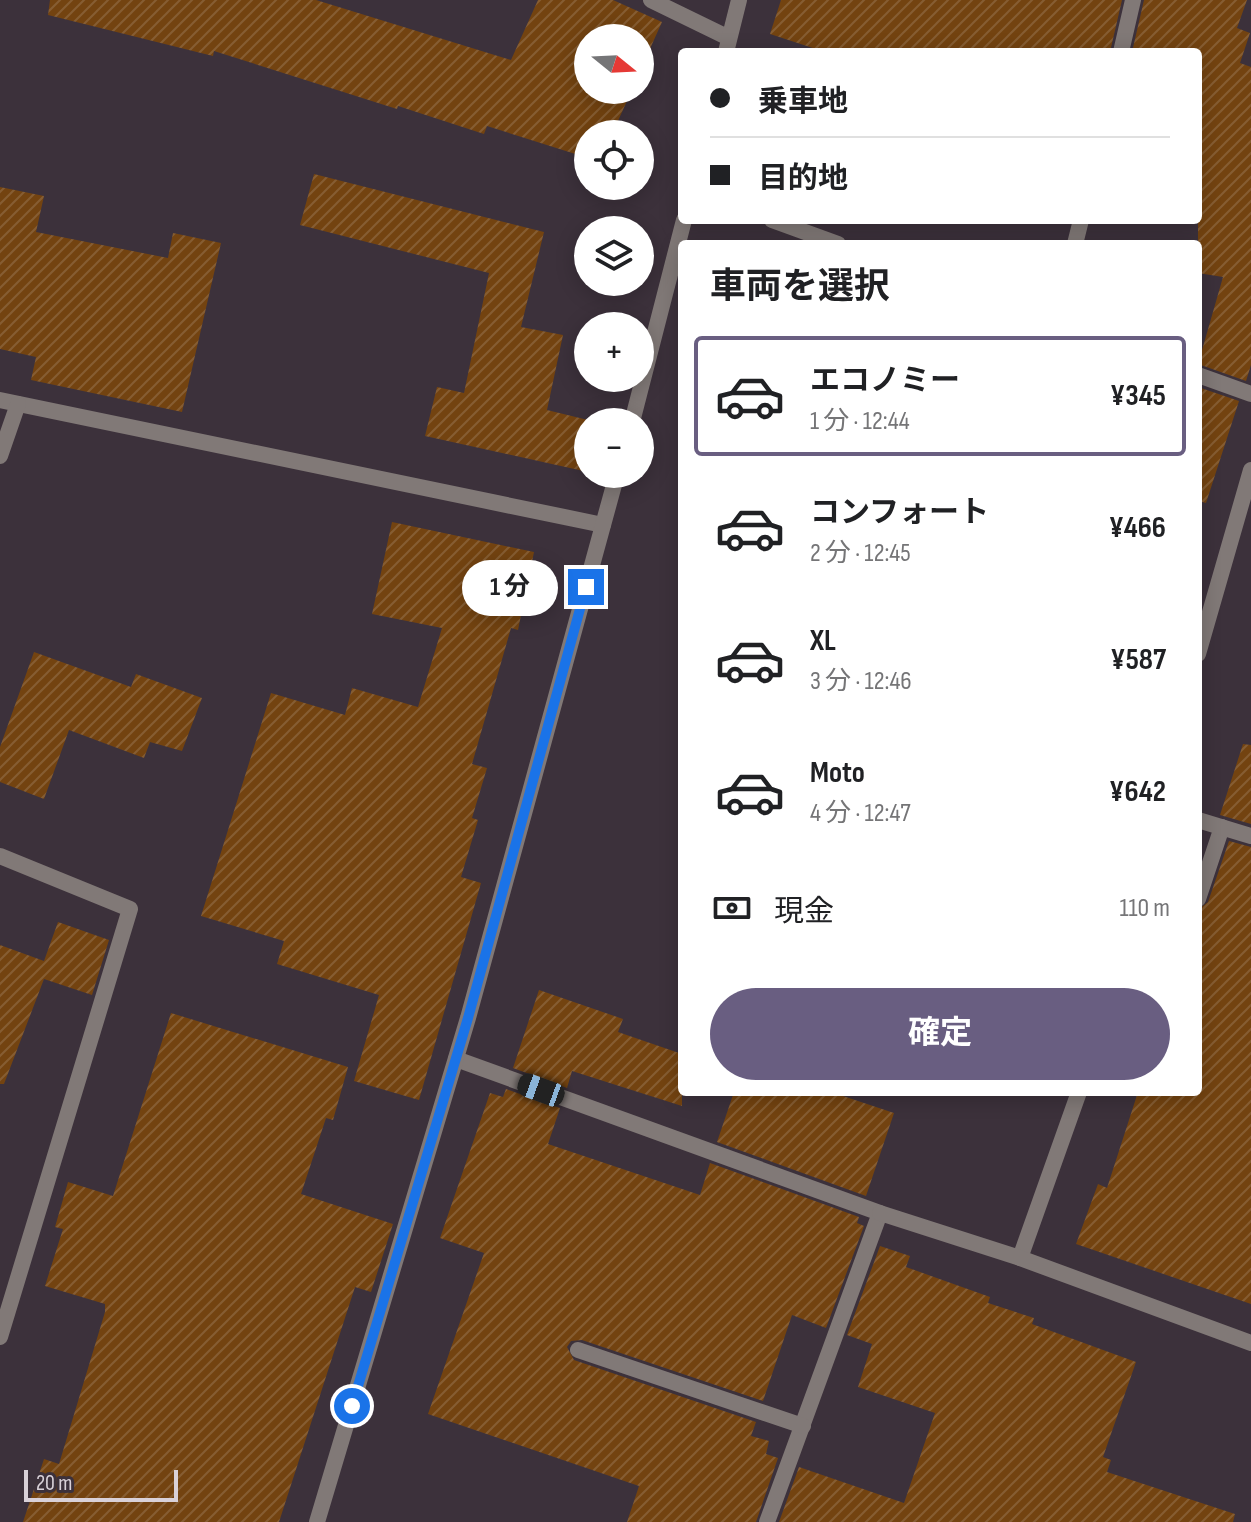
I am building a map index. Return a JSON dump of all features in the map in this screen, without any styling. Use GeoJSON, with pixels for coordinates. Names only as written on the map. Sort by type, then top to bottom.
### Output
{"type":"FeatureCollection","features":[{"type":"Feature","properties":{"kind":"street"},"geometry":{"type":"LineString","coordinates":[[651,0],[728,45],[739,0]]}},
{"type":"Feature","properties":{"kind":"street"},"geometry":{"type":"LineString","coordinates":[[1122,48],[1133,0]]}},
{"type":"Feature","properties":{"kind":"street"},"geometry":{"type":"LineString","coordinates":[[783,224],[827,240]]}},
{"type":"Feature","properties":{"kind":"street"},"geometry":{"type":"LineString","coordinates":[[636,408],[678,243]]}},
{"type":"Feature","properties":{"kind":"street"},"geometry":{"type":"LineString","coordinates":[[1202,376],[1251,394]]}},
{"type":"Feature","properties":{"kind":"street"},"geometry":{"type":"LineString","coordinates":[[0,400],[603,525]]}},
{"type":"Feature","properties":{"kind":"street"},"geometry":{"type":"LineString","coordinates":[[0,456],[18,404]]}},
{"type":"Feature","properties":{"kind":"street"},"geometry":{"type":"LineString","coordinates":[[1202,640],[1251,470]]}},
{"type":"Feature","properties":{"kind":"street"},"geometry":{"type":"LineString","coordinates":[[317,1522],[456,1059],[613,488]]}},
{"type":"Feature","properties":{"kind":"street"},"geometry":{"type":"LineString","coordinates":[[1202,821],[1251,836]]}},
{"type":"Feature","properties":{"kind":"street"},"geometry":{"type":"LineString","coordinates":[[1202,887],[1222,827]]}},
{"type":"Feature","properties":{"kind":"street"},"geometry":{"type":"LineString","coordinates":[[0,856],[130,909],[0,1337]]}},
{"type":"Feature","properties":{"kind":"street"},"geometry":{"type":"LineString","coordinates":[[456,1059],[1251,1343]]}},
{"type":"Feature","properties":{"kind":"street"},"geometry":{"type":"LineString","coordinates":[[1020,1258],[1078,1096]]}},
{"type":"Feature","properties":{"kind":"street"},"geometry":{"type":"LineString","coordinates":[[767,1522],[880,1213]]}},
{"type":"Feature","properties":{"kind":"street"},"geometry":{"type":"LineString","coordinates":[[578,1350],[803,1426]]}},
{"type":"Feature","properties":{"kind":"building"},"geometry":{"type":"Polygon","coordinates":[[[50,0],[316,0],[511,60],[538,0],[613,0],[662,22],[654,40],[654,24],[574,24],[574,104],[626,104],[618,120],[574,120],[574,154],[487,126],[484,134],[214,51],[213,56],[48,15],[50,0]]]}},
{"type":"Feature","properties":{"kind":"building"},"geometry":{"type":"Polygon","coordinates":[[[781,0],[1122,0],[1111,48],[813,48],[770,34],[781,0]]]}},
{"type":"Feature","properties":{"kind":"building"},"geometry":{"type":"Polygon","coordinates":[[[1144,0],[1247,0],[1237,28],[1250,33],[1240,63],[1251,67],[1251,365],[1246,381],[1202,365],[1202,350],[1223,277],[1202,274],[1202,240],[1198,240],[1198,224],[1202,224],[1202,48],[1133,48],[1144,0]]]}},
{"type":"Feature","properties":{"kind":"building"},"geometry":{"type":"Polygon","coordinates":[[[314,174],[544,232],[521,327],[563,335],[547,410],[574,417],[574,469],[425,436],[437,387],[464,393],[489,273],[300,225],[314,174]]]}},
{"type":"Feature","properties":{"kind":"building"},"geometry":{"type":"Polygon","coordinates":[[[0,187],[44,196],[36,232],[168,258],[173,233],[221,243],[182,412],[31,380],[36,357],[0,349],[0,187]]]}},
{"type":"Feature","properties":{"kind":"building"},"geometry":{"type":"Polygon","coordinates":[[[1202,388],[1239,401],[1206,503],[1202,502],[1202,388]]]}},
{"type":"Feature","properties":{"kind":"building"},"geometry":{"type":"Polygon","coordinates":[[[392,522],[534,552],[518,630],[511,628],[472,764],[487,768],[472,818],[478,820],[461,877],[481,883],[419,1100],[354,1081],[379,995],[277,964],[284,941],[201,916],[271,693],[345,715],[352,688],[418,707],[442,628],[372,614],[392,522]]]}},
{"type":"Feature","properties":{"kind":"building"},"geometry":{"type":"Polygon","coordinates":[[[34,652],[131,687],[136,674],[202,698],[182,751],[150,742],[144,758],[69,730],[44,799],[0,782],[0,747],[34,652]]]}},
{"type":"Feature","properties":{"kind":"building"},"geometry":{"type":"Polygon","coordinates":[[[1243,744],[1251,745],[1251,824],[1220,815],[1243,744]]]}},
{"type":"Feature","properties":{"kind":"building"},"geometry":{"type":"Polygon","coordinates":[[[1229,841],[1251,847],[1251,1304],[1076,1244],[1098,1184],[1107,1188],[1137,1096],[1202,1096],[1202,907],[1208,902],[1229,841]]]}},
{"type":"Feature","properties":{"kind":"building"},"geometry":{"type":"Polygon","coordinates":[[[58,922],[109,940],[92,995],[44,979],[4,1084],[0,1084],[0,945],[44,961],[58,922]]]}},
{"type":"Feature","properties":{"kind":"building"},"geometry":{"type":"Polygon","coordinates":[[[539,990],[623,1019],[618,1032],[678,1053],[678,1096],[682,1096],[682,1106],[572,1071],[567,1088],[513,1068],[539,990]]]}},
{"type":"Feature","properties":{"kind":"building"},"geometry":{"type":"Polygon","coordinates":[[[171,1013],[348,1067],[333,1120],[326,1118],[301,1194],[393,1224],[371,1292],[355,1287],[279,1522],[23,1522],[44,1459],[59,1464],[105,1312],[105,1304],[45,1286],[63,1229],[55,1227],[68,1182],[113,1196],[171,1013]]]}},
{"type":"Feature","properties":{"kind":"building"},"geometry":{"type":"Polygon","coordinates":[[[506,1089],[560,1108],[548,1144],[700,1195],[710,1163],[859,1217],[857,1223],[864,1226],[826,1328],[792,1315],[763,1401],[582,1340],[571,1341],[567,1347],[574,1360],[756,1422],[751,1436],[769,1441],[766,1454],[778,1458],[756,1522],[627,1522],[639,1486],[428,1414],[484,1253],[440,1238],[490,1093],[503,1097],[506,1089]]]}},
{"type":"Feature","properties":{"kind":"building"},"geometry":{"type":"Polygon","coordinates":[[[733,1096],[843,1096],[894,1113],[866,1196],[717,1142],[733,1096]]]}},
{"type":"Feature","properties":{"kind":"building"},"geometry":{"type":"Polygon","coordinates":[[[880,1246],[910,1256],[906,1267],[990,1297],[988,1303],[1034,1318],[1032,1324],[1136,1362],[1103,1457],[1111,1460],[1107,1472],[1235,1514],[1233,1522],[779,1522],[799,1467],[904,1503],[935,1413],[858,1387],[872,1344],[847,1335],[880,1246]]]}},
{"type":"Feature","properties":{"kind":"route"},"geometry":{"type":"LineString","coordinates":[[352,1406],[468,1018],[586,587]]}}]}
